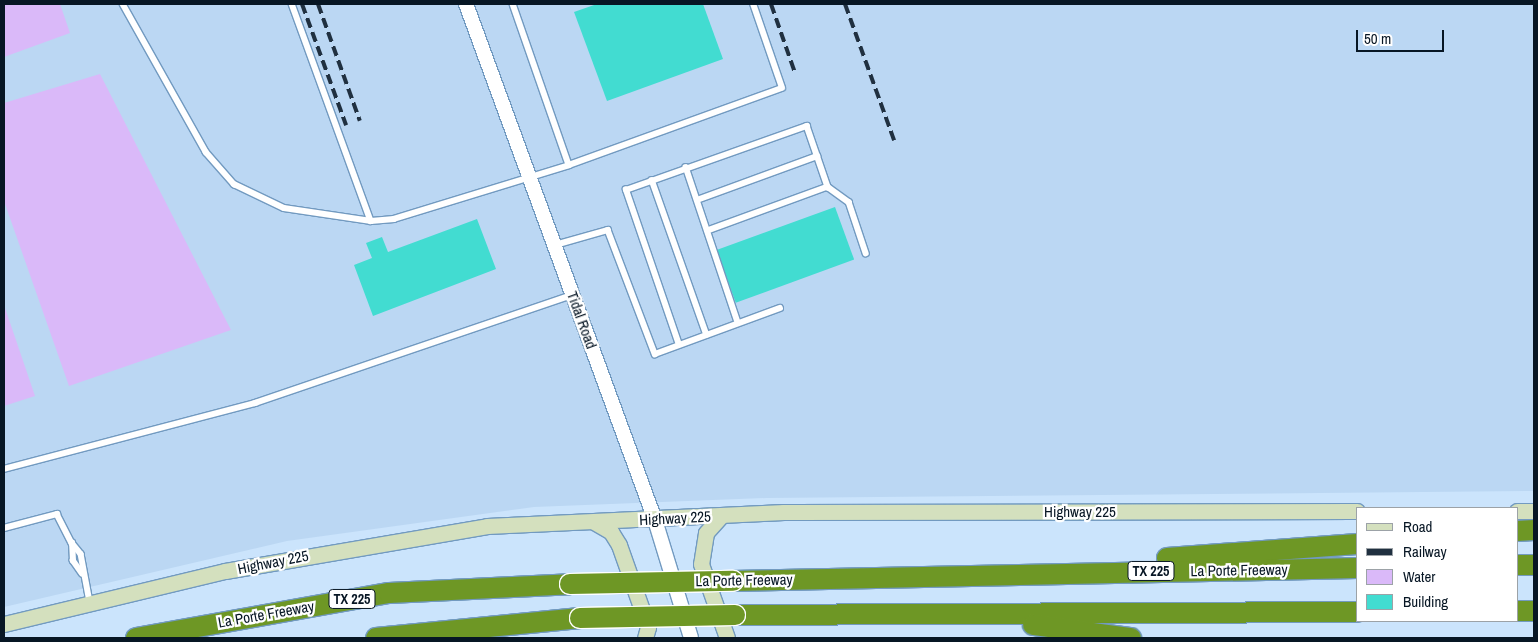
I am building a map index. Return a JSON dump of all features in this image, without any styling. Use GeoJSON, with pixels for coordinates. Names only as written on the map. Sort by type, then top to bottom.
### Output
{"type":"FeatureCollection","features":[{"type":"Feature","properties":{"kind":"highway"},"geometry":{"type":"LineString","coordinates":[[1518,531],[1534,530]]}},
{"type":"Feature","properties":{"kind":"highway"},"geometry":{"type":"LineString","coordinates":[[946,574],[1356,544]]}},
{"type":"Feature","properties":{"kind":"highway"},"geometry":{"type":"LineString","coordinates":[[1518,565],[1534,565]]}},
{"type":"Feature","properties":{"kind":"highway","name":"La Porte Freeway"},"geometry":{"type":"LineString","coordinates":[[136,638],[389,593],[570,584],[946,574],[1356,568]]}},
{"type":"Feature","properties":{"kind":"highway"},"geometry":{"type":"LineString","coordinates":[[1518,611],[1534,611]]}},
{"type":"Feature","properties":{"kind":"highway"},"geometry":{"type":"LineString","coordinates":[[376,638],[580,618],[735,615],[959,616],[1356,612]]}},
{"type":"Feature","properties":{"kind":"highway"},"geometry":{"type":"LineString","coordinates":[[959,616],[1131,638]]}},
{"type":"Feature","properties":{"kind":"main road","name":"Highway 225"},"geometry":{"type":"LineString","coordinates":[[4,624],[90,602],[384,541],[487,526],[722,516],[1356,511]]}},
{"type":"Feature","properties":{"kind":"main road"},"geometry":{"type":"LineString","coordinates":[[1518,511],[1534,511]]}},
{"type":"Feature","properties":{"kind":"main road"},"geometry":{"type":"LineString","coordinates":[[722,516],[706,533],[701,564],[726,638]]}},
{"type":"Feature","properties":{"kind":"main road"},"geometry":{"type":"LineString","coordinates":[[594,522],[611,532],[619,545],[648,627],[645,638]]}},
{"type":"Feature","properties":{"kind":"street","name":"Tidal Road"},"geometry":{"type":"LineString","coordinates":[[466,4],[655,520],[691,638]]}},
{"type":"Feature","properties":{"kind":"lane"},"geometry":{"type":"LineString","coordinates":[[123,4],[206,152],[234,184],[284,208],[371,221],[425,210],[529,174],[569,165],[782,88],[753,4]]}},
{"type":"Feature","properties":{"kind":"lane"},"geometry":{"type":"LineString","coordinates":[[292,4],[371,221]]}},
{"type":"Feature","properties":{"kind":"lane"},"geometry":{"type":"LineString","coordinates":[[513,4],[569,165]]}},
{"type":"Feature","properties":{"kind":"lane"},"geometry":{"type":"LineString","coordinates":[[679,345],[624,193],[686,167],[804,125],[818,156],[828,187],[849,202],[866,253]]}},
{"type":"Feature","properties":{"kind":"lane"},"geometry":{"type":"LineString","coordinates":[[697,200],[818,156]]}},
{"type":"Feature","properties":{"kind":"lane"},"geometry":{"type":"LineString","coordinates":[[686,167],[708,230],[725,294],[738,322]]}},
{"type":"Feature","properties":{"kind":"lane"},"geometry":{"type":"LineString","coordinates":[[652,180],[707,335]]}},
{"type":"Feature","properties":{"kind":"lane"},"geometry":{"type":"LineString","coordinates":[[708,230],[828,187]]}},
{"type":"Feature","properties":{"kind":"lane"},"geometry":{"type":"LineString","coordinates":[[554,245],[608,230],[652,352],[679,345],[780,308]]}},
{"type":"Feature","properties":{"kind":"lane"},"geometry":{"type":"LineString","coordinates":[[4,469],[255,403],[573,295]]}},
{"type":"Feature","properties":{"kind":"lane"},"geometry":{"type":"LineString","coordinates":[[4,528],[57,514],[63,518],[72,542],[81,554],[82,574],[90,602]]}},
{"type":"Feature","properties":{"kind":"lane"},"geometry":{"type":"LineString","coordinates":[[72,542],[73,561],[82,574]]}},
{"type":"Feature","properties":{"kind":"shaded area"},"geometry":{"type":"Polygon","coordinates":[[[4,4],[1534,4],[1534,491],[766,498],[534,507],[287,541],[4,607],[4,4]]]}},
{"type":"Feature","properties":{"kind":"water"},"geometry":{"type":"Polygon","coordinates":[[[4,4],[60,4],[70,33],[4,57],[4,4]]]}},
{"type":"Feature","properties":{"kind":"water"},"geometry":{"type":"Polygon","coordinates":[[[100,74],[231,330],[69,386],[4,201],[4,103],[100,74]]]}},
{"type":"Feature","properties":{"kind":"water"},"geometry":{"type":"Polygon","coordinates":[[[4,305],[35,396],[4,406],[4,305]]]}},
{"type":"Feature","properties":{"kind":"building"},"geometry":{"type":"Polygon","coordinates":[[[597,4],[703,4],[723,59],[607,101],[574,12],[597,4]]]}},
{"type":"Feature","properties":{"kind":"building"},"geometry":{"type":"Polygon","coordinates":[[[835,207],[854,260],[736,303],[717,250],[835,207]]]}},
{"type":"Feature","properties":{"kind":"building"},"geometry":{"type":"Polygon","coordinates":[[[477,219],[496,269],[373,316],[354,265],[372,258],[366,243],[382,237],[388,252],[477,219]]]}},
{"type":"Feature","properties":{"kind":"railway"},"geometry":{"type":"LineString","coordinates":[[302,4],[346,125]]}},
{"type":"Feature","properties":{"kind":"railway"},"geometry":{"type":"LineString","coordinates":[[318,4],[360,121]]}},
{"type":"Feature","properties":{"kind":"railway"},"geometry":{"type":"LineString","coordinates":[[771,4],[795,73]]}},
{"type":"Feature","properties":{"kind":"railway"},"geometry":{"type":"LineString","coordinates":[[845,4],[894,140]]}}]}
